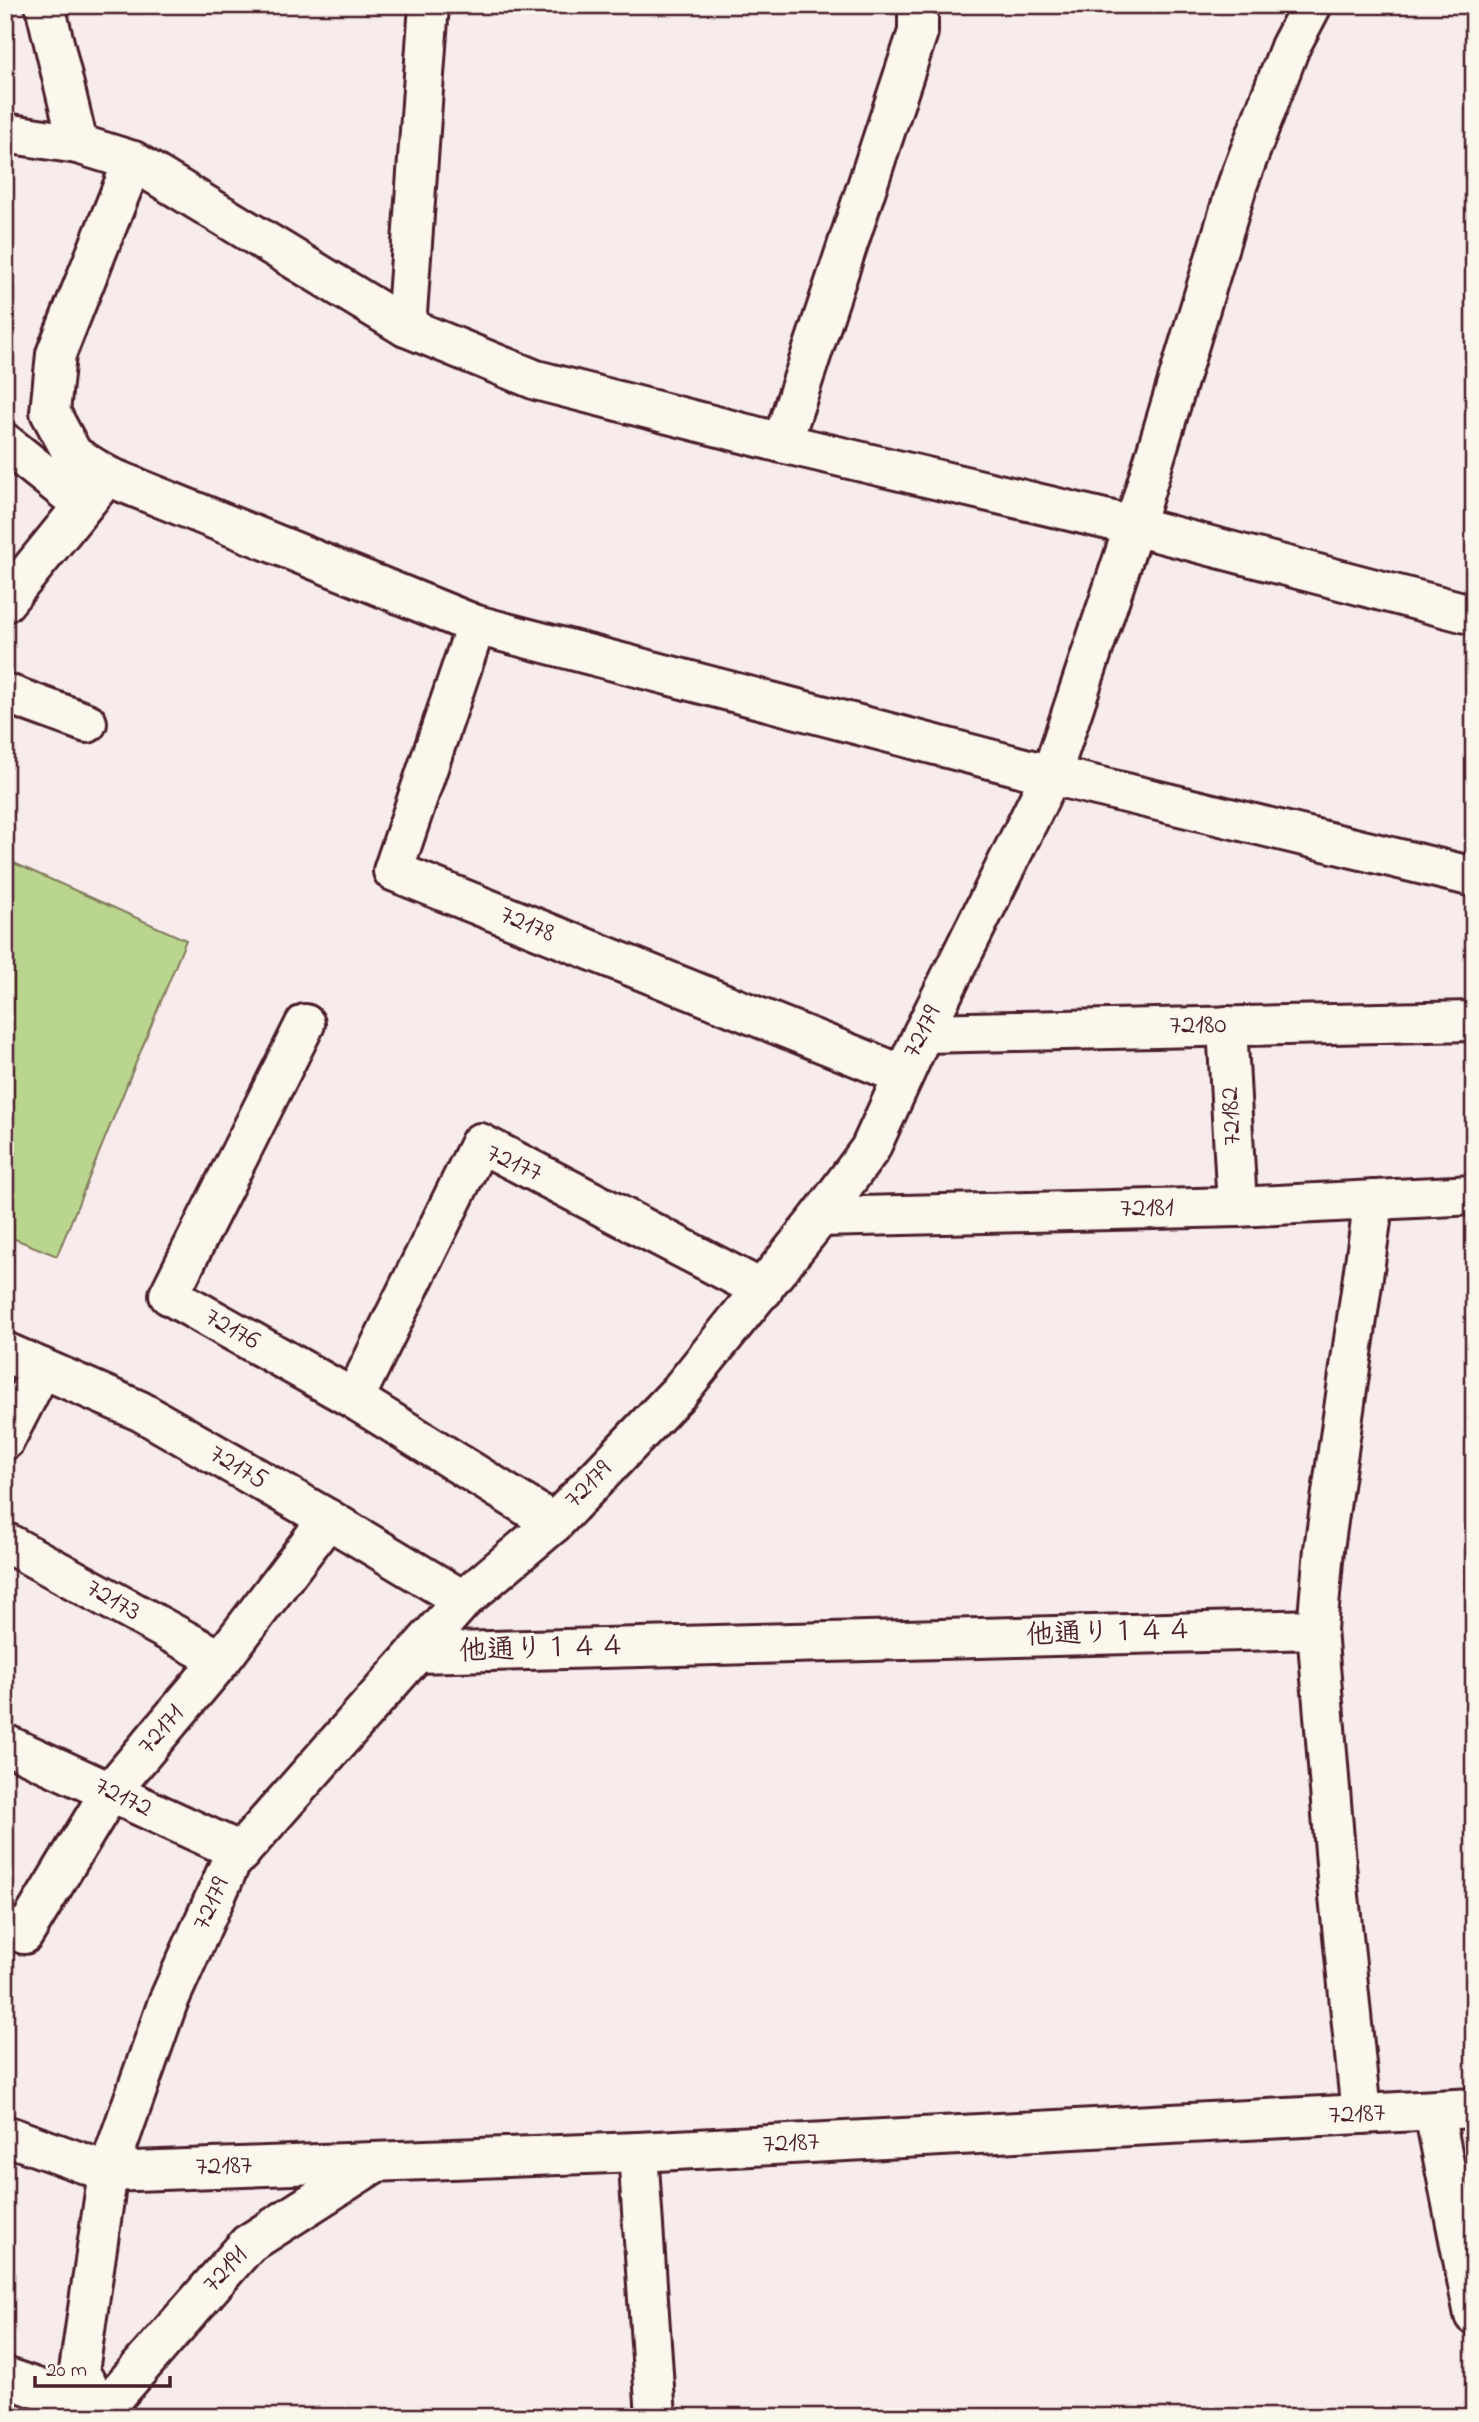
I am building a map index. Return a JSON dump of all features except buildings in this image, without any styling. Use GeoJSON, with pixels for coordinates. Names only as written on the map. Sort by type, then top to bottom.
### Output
{"type":"FeatureCollection","features":[{"type":"Feature","properties":{"kind":"street"},"geometry":{"type":"LineString","coordinates":[[45,5],[78,144]]}},
{"type":"Feature","properties":{"kind":"street"},"geometry":{"type":"LineString","coordinates":[[406,327],[429,5]]}},
{"type":"Feature","properties":{"kind":"street"},"geometry":{"type":"LineString","coordinates":[[782,443],[918,32],[918,5]]}},
{"type":"Feature","properties":{"kind":"street","name":"72179"},"geometry":{"type":"LineString","coordinates":[[107,2172],[167,2002],[230,1864],[463,1600],[554,1522],[679,1392],[821,1217],[870,1149],[922,1033],[1051,775],[1134,526],[1238,183],[1290,47],[1312,5]]}},
{"type":"Feature","properties":{"kind":"street"},"geometry":{"type":"LineString","coordinates":[[5,133],[78,144],[133,161],[406,327],[536,380],[782,443],[1134,526],[1474,615]]}},
{"type":"Feature","properties":{"kind":"street"},"geometry":{"type":"LineString","coordinates":[[133,161],[56,354],[50,412],[72,455],[107,475],[476,625],[1051,775],[1474,877]]}},
{"type":"Feature","properties":{"kind":"street"},"geometry":{"type":"LineString","coordinates":[[5,443],[83,505]]}},
{"type":"Feature","properties":{"kind":"street"},"geometry":{"type":"LineString","coordinates":[[5,602],[107,475]]}},
{"type":"Feature","properties":{"kind":"street","name":"72178"},"geometry":{"type":"LineString","coordinates":[[476,625],[393,871],[902,1075]]}},
{"type":"Feature","properties":{"kind":"street"},"geometry":{"type":"LineString","coordinates":[[5,693],[87,723]]}},
{"type":"Feature","properties":{"kind":"street","name":"72180"},"geometry":{"type":"LineString","coordinates":[[922,1033],[1474,1021]]}},
{"type":"Feature","properties":{"kind":"street","name":"72176"},"geometry":{"type":"LineString","coordinates":[[305,1024],[169,1295],[354,1399],[554,1522]]}},
{"type":"Feature","properties":{"kind":"street","name":"72182"},"geometry":{"type":"LineString","coordinates":[[1227,1026],[1237,1207]]}},
{"type":"Feature","properties":{"kind":"street","name":"72177"},"geometry":{"type":"LineString","coordinates":[[354,1399],[480,1143],[763,1290]]}},
{"type":"Feature","properties":{"kind":"street","name":"72181"},"geometry":{"type":"LineString","coordinates":[[821,1217],[1237,1207],[1474,1195]]}},
{"type":"Feature","properties":{"kind":"street"},"geometry":{"type":"LineString","coordinates":[[1360,2114],[1317,1629],[1324,1549],[1374,1200]]}},
{"type":"Feature","properties":{"kind":"street","name":"72175"},"geometry":{"type":"LineString","coordinates":[[5,1352],[140,1412],[463,1600]]}},
{"type":"Feature","properties":{"kind":"street"},"geometry":{"type":"LineString","coordinates":[[5,1440],[42,1368]]}},
{"type":"Feature","properties":{"kind":"street","name":"72171"},"geometry":{"type":"LineString","coordinates":[[5,1926],[24,1934],[110,1792],[221,1660],[328,1519]]}},
{"type":"Feature","properties":{"kind":"street","name":"72173"},"geometry":{"type":"LineString","coordinates":[[5,1542],[221,1660]]}},
{"type":"Feature","properties":{"kind":"street","name":"他通り１４４"},"geometry":{"type":"LineString","coordinates":[[415,1653],[1317,1629]]}},
{"type":"Feature","properties":{"kind":"street","name":"72172"},"geometry":{"type":"LineString","coordinates":[[5,1744],[241,1852]]}},
{"type":"Feature","properties":{"kind":"street","name":"72187"},"geometry":{"type":"LineString","coordinates":[[107,2172],[638,2152],[1474,2108]]}},
{"type":"Feature","properties":{"kind":"street"},"geometry":{"type":"LineString","coordinates":[[1434,2112],[1474,2315]]}},
{"type":"Feature","properties":{"kind":"street"},"geometry":{"type":"LineString","coordinates":[[5,2135],[107,2172],[79,2371],[101,2414]]}},
{"type":"Feature","properties":{"kind":"street"},"geometry":{"type":"LineString","coordinates":[[638,2152],[656,2417]]}},
{"type":"Feature","properties":{"kind":"street","name":"72191"},"geometry":{"type":"LineString","coordinates":[[101,2414],[248,2244],[377,2161]]}},
{"type":"Feature","properties":{"kind":"street"},"geometry":{"type":"LineString","coordinates":[[5,2377],[101,2414]]}},
{"type":"Feature","properties":{"kind":"green space"},"geometry":{"type":"Polygon","coordinates":[[[5,859],[186,940],[57,1256],[5,1235],[5,859]]]}}]}
